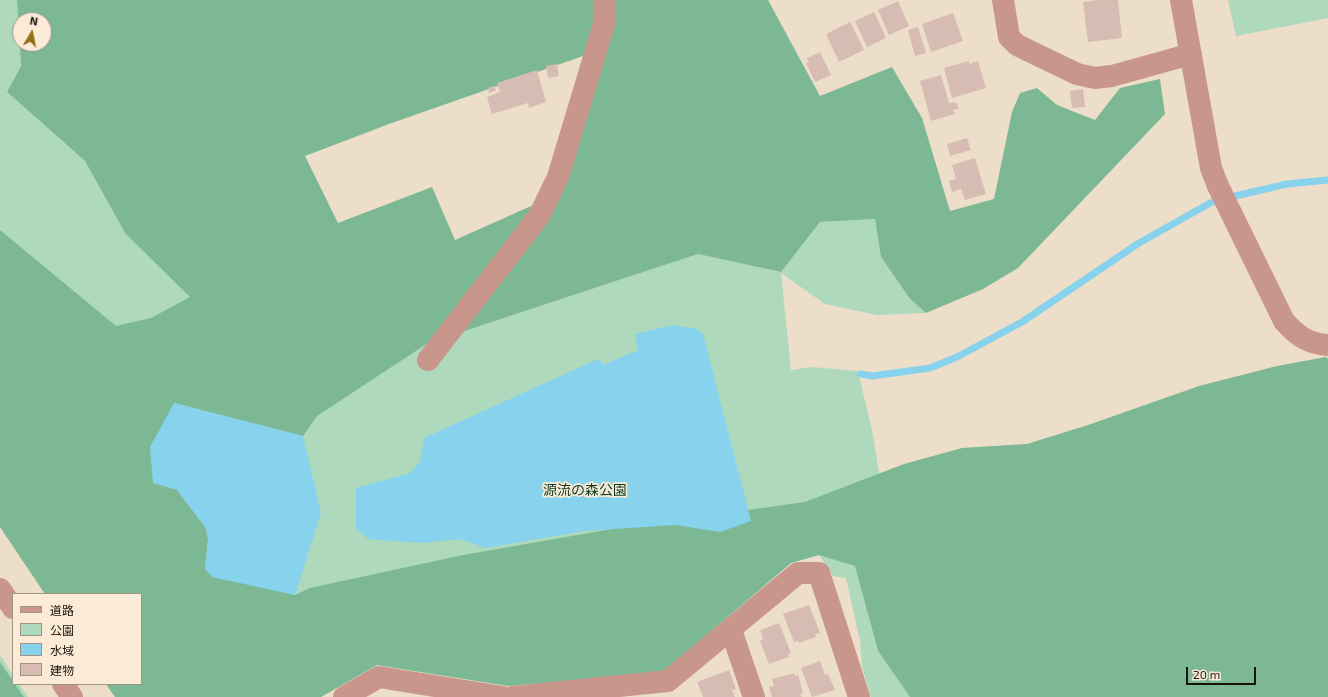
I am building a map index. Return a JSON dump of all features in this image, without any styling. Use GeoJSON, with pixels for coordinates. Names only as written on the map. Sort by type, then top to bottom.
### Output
{"type":"FeatureCollection","features":[{"type":"Feature","properties":{"kind":"street"},"geometry":{"type":"LineString","coordinates":[[428,360],[539,216],[558,177],[604,24],[606,0]]}},
{"type":"Feature","properties":{"kind":"street"},"geometry":{"type":"LineString","coordinates":[[1003,0],[1009,36],[1017,45],[1077,74],[1095,78],[1112,76],[1191,54]]}},
{"type":"Feature","properties":{"kind":"street"},"geometry":{"type":"LineString","coordinates":[[1181,0],[1211,168],[1218,186],[1284,322],[1295,334],[1308,341],[1328,345]]}},
{"type":"Feature","properties":{"kind":"street"},"geometry":{"type":"LineString","coordinates":[[512,697],[668,681],[798,573],[818,573],[859,697]]}},
{"type":"Feature","properties":{"kind":"street"},"geometry":{"type":"LineString","coordinates":[[0,589],[12,607]]}},
{"type":"Feature","properties":{"kind":"street"},"geometry":{"type":"LineString","coordinates":[[731,630],[754,697]]}},
{"type":"Feature","properties":{"kind":"street"},"geometry":{"type":"LineString","coordinates":[[344,697],[379,677],[503,697]]}},
{"type":"Feature","properties":{"kind":"street"},"geometry":{"type":"LineString","coordinates":[[64,685],[72,697]]}},
{"type":"Feature","properties":{"kind":"green space","name":"源流の森公園"},"geometry":{"type":"Polygon","coordinates":[[[0,0],[17,0],[18,12],[12,12],[12,52],[20,52],[21,66],[7,92],[85,161],[125,233],[428,343],[698,254],[781,272],[820,222],[875,219],[881,257],[910,299],[926,313],[877,315],[825,304],[781,273],[791,370],[812,367],[858,371],[873,435],[883,499],[855,565],[878,651],[910,697],[871,697],[862,667],[860,641],[846,578],[833,576],[819,555],[791,563],[663,672],[508,686],[377,665],[321,697],[115,697],[107,685],[142,685],[142,593],[44,593],[0,527],[0,0]]]}},
{"type":"Feature","properties":{"kind":"green space"},"geometry":{"type":"Polygon","coordinates":[[[17,0],[768,0],[820,96],[892,67],[922,118],[950,211],[994,199],[1012,112],[1020,93],[1037,88],[1057,105],[1095,120],[1120,88],[1160,79],[1165,114],[1018,268],[983,289],[926,313],[910,299],[881,257],[875,219],[820,222],[781,272],[698,254],[428,343],[317,416],[303,436],[174,403],[177,490],[206,528],[208,540],[205,569],[295,595],[310,588],[463,555],[612,529],[805,502],[904,464],[962,448],[1027,444],[1088,425],[1199,386],[1277,366],[1326,357],[1328,359],[1328,697],[910,697],[878,651],[855,566],[819,555],[791,563],[663,672],[508,686],[377,665],[321,697],[115,697],[107,685],[142,685],[142,593],[44,593],[0,527],[0,230],[116,326],[151,318],[190,297],[125,233],[85,161],[7,92],[21,66],[20,52],[52,52],[52,12],[18,12],[17,0]],[[586,55],[389,124],[305,156],[338,223],[432,187],[455,240],[540,202],[586,55]]]}},
{"type":"Feature","properties":{"kind":"green space"},"geometry":{"type":"Polygon","coordinates":[[[1228,0],[1328,0],[1328,18],[1236,36],[1228,0]]]}},
{"type":"Feature","properties":{"kind":"green space"},"geometry":{"type":"Polygon","coordinates":[[[0,655],[12,673],[12,685],[20,685],[28,697],[0,697],[0,655]]]}},
{"type":"Feature","properties":{"kind":"green space"},"geometry":{"type":"Polygon","coordinates":[[[0,662],[12,680],[12,685],[16,685],[24,697],[0,697],[0,662]]]}},
{"type":"Feature","properties":{"kind":"water"},"geometry":{"type":"Polygon","coordinates":[[[674,325],[697,329],[703,334],[751,521],[720,532],[676,525],[584,531],[485,548],[461,539],[421,543],[368,539],[356,528],[356,488],[410,473],[420,462],[424,438],[598,359],[604,365],[638,350],[635,334],[674,325]]]}},
{"type":"Feature","properties":{"kind":"water"},"geometry":{"type":"Polygon","coordinates":[[[174,403],[303,436],[321,513],[295,595],[212,577],[205,569],[208,540],[206,528],[177,490],[153,483],[150,447],[174,403]]]}},
{"type":"Feature","properties":{"kind":"building"},"geometry":{"type":"Polygon","coordinates":[[[1118,0],[1122,38],[1088,42],[1083,2],[1118,0]]]}},
{"type":"Feature","properties":{"kind":"building"},"geometry":{"type":"Polygon","coordinates":[[[898,1],[909,26],[889,35],[878,10],[898,1]]]}},
{"type":"Feature","properties":{"kind":"building"},"geometry":{"type":"Polygon","coordinates":[[[874,12],[886,38],[867,47],[855,21],[874,12]]]}},
{"type":"Feature","properties":{"kind":"building"},"geometry":{"type":"Polygon","coordinates":[[[953,13],[963,41],[931,52],[922,24],[953,13]]]}},
{"type":"Feature","properties":{"kind":"building"},"geometry":{"type":"Polygon","coordinates":[[[850,22],[864,50],[839,62],[826,34],[850,22]]]}},
{"type":"Feature","properties":{"kind":"building"},"geometry":{"type":"Polygon","coordinates":[[[918,27],[926,53],[915,56],[908,30],[918,27]]]}},
{"type":"Feature","properties":{"kind":"building"},"geometry":{"type":"Polygon","coordinates":[[[820,52],[831,75],[815,82],[806,63],[809,62],[807,58],[820,52]]]}},
{"type":"Feature","properties":{"kind":"building"},"geometry":{"type":"Polygon","coordinates":[[[969,61],[969,64],[978,61],[986,88],[952,98],[944,68],[969,61]]]}},
{"type":"Feature","properties":{"kind":"building"},"geometry":{"type":"Polygon","coordinates":[[[557,64],[559,76],[548,78],[546,66],[557,64]]]}},
{"type":"Feature","properties":{"kind":"building"},"geometry":{"type":"Polygon","coordinates":[[[537,70],[546,102],[529,108],[528,103],[492,114],[487,97],[500,92],[497,83],[537,70]]]}},
{"type":"Feature","properties":{"kind":"building"},"geometry":{"type":"Polygon","coordinates":[[[941,75],[949,103],[956,102],[959,109],[953,110],[955,114],[931,121],[920,81],[941,75]]]}},
{"type":"Feature","properties":{"kind":"building"},"geometry":{"type":"Polygon","coordinates":[[[494,86],[496,91],[489,93],[488,88],[494,86]]]}},
{"type":"Feature","properties":{"kind":"building"},"geometry":{"type":"Polygon","coordinates":[[[1083,89],[1085,107],[1072,108],[1070,91],[1083,89]]]}},
{"type":"Feature","properties":{"kind":"building"},"geometry":{"type":"Polygon","coordinates":[[[967,138],[971,150],[950,156],[947,144],[967,138]]]}},
{"type":"Feature","properties":{"kind":"building"},"geometry":{"type":"Polygon","coordinates":[[[975,158],[986,194],[965,200],[961,189],[952,192],[949,181],[956,179],[952,165],[975,158]]]}},
{"type":"Feature","properties":{"kind":"building"},"geometry":{"type":"Polygon","coordinates":[[[809,605],[820,633],[815,634],[816,637],[799,643],[799,641],[794,642],[783,614],[809,605]]]}},
{"type":"Feature","properties":{"kind":"building"},"geometry":{"type":"Polygon","coordinates":[[[779,623],[791,653],[788,654],[789,657],[769,664],[760,641],[763,639],[760,630],[779,623]]]}},
{"type":"Feature","properties":{"kind":"building"},"geometry":{"type":"Polygon","coordinates":[[[820,661],[825,675],[828,674],[835,690],[812,697],[801,668],[820,661]]]}},
{"type":"Feature","properties":{"kind":"building"},"geometry":{"type":"Polygon","coordinates":[[[729,670],[736,689],[732,690],[735,697],[703,697],[697,682],[729,670]]]}},
{"type":"Feature","properties":{"kind":"building"},"geometry":{"type":"Polygon","coordinates":[[[794,673],[795,676],[798,675],[803,693],[800,694],[802,697],[772,697],[769,687],[774,686],[772,679],[794,673]]]}},
{"type":"Feature","properties":{"kind":"waterway"},"geometry":{"type":"LineString","coordinates":[[1235,196],[1287,184],[1328,180]]}},
{"type":"Feature","properties":{"kind":"waterway"},"geometry":{"type":"LineString","coordinates":[[861,374],[872,376],[930,368],[957,357],[1022,322],[1139,243],[1212,202]]}}]}
